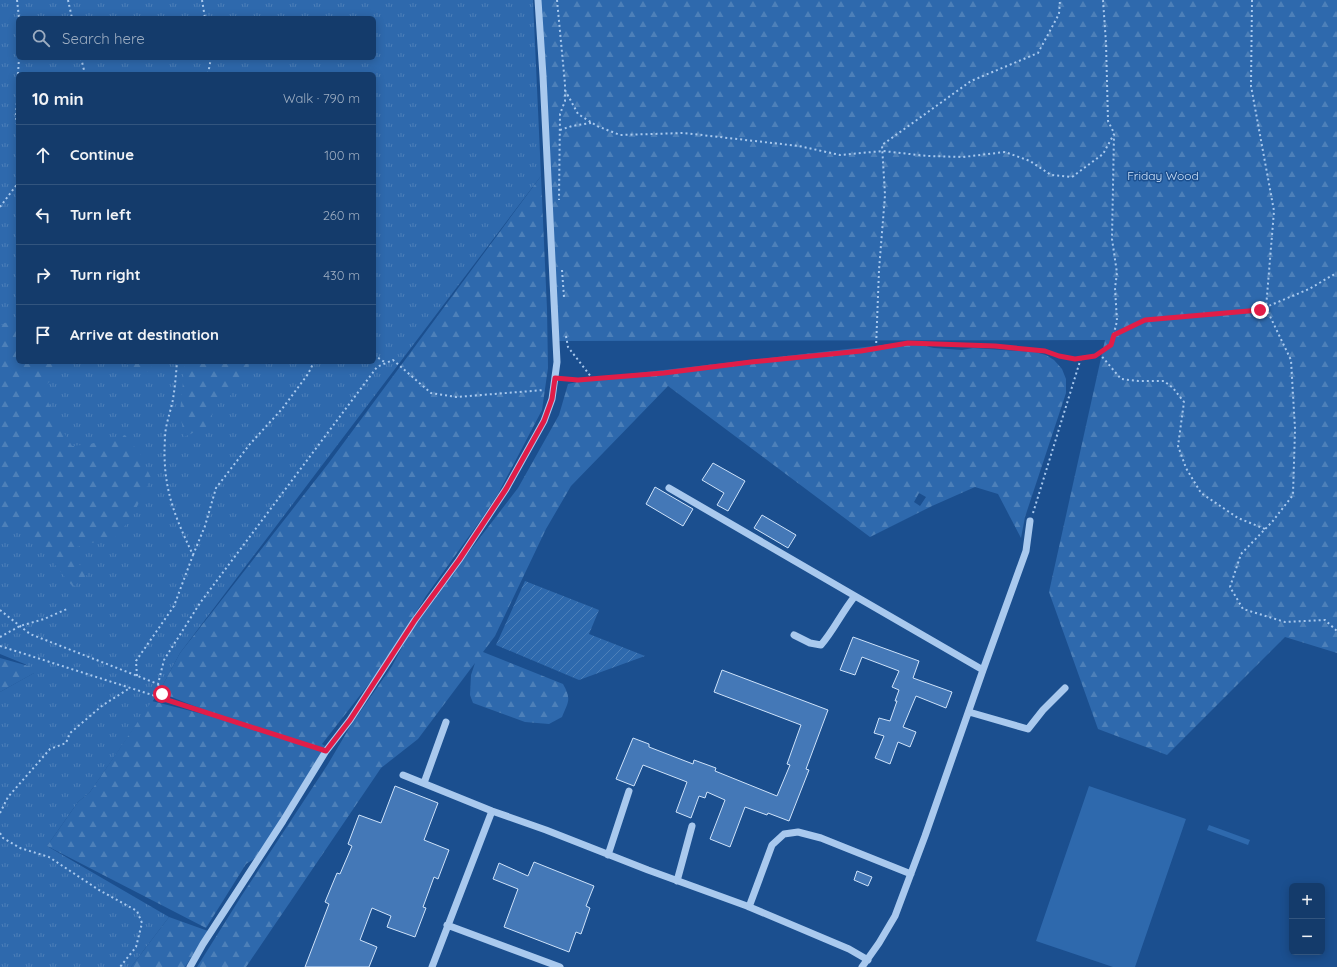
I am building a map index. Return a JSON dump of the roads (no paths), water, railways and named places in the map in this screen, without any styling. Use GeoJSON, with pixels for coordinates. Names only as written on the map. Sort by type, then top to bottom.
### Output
{"type":"FeatureCollection","features":[{"type":"Feature","properties":{"kind":"lane"},"geometry":{"type":"LineString","coordinates":[[190,967],[203,944],[283,821],[326,751],[350,720],[415,620],[459,560],[506,489],[544,421],[552,399],[557,362],[538,0]]}},
{"type":"Feature","properties":{"kind":"lane"},"geometry":{"type":"LineString","coordinates":[[669,488],[983,670]]}},
{"type":"Feature","properties":{"kind":"lane"},"geometry":{"type":"LineString","coordinates":[[862,967],[868,960],[895,916],[911,874],[1026,551],[1030,521]]}},
{"type":"Feature","properties":{"kind":"lane"},"geometry":{"type":"LineString","coordinates":[[794,635],[810,643],[821,645],[831,634],[847,606],[855,596]]}},
{"type":"Feature","properties":{"kind":"lane"},"geometry":{"type":"LineString","coordinates":[[969,712],[1028,729],[1043,710],[1065,688]]}},
{"type":"Feature","properties":{"kind":"lane"},"geometry":{"type":"LineString","coordinates":[[424,784],[446,722]]}},
{"type":"Feature","properties":{"kind":"lane"},"geometry":{"type":"LineString","coordinates":[[403,775],[492,811],[749,907],[849,949],[868,960]]}},
{"type":"Feature","properties":{"kind":"lane"},"geometry":{"type":"LineString","coordinates":[[608,854],[629,791]]}},
{"type":"Feature","properties":{"kind":"lane"},"geometry":{"type":"LineString","coordinates":[[432,967],[492,811]]}},
{"type":"Feature","properties":{"kind":"lane"},"geometry":{"type":"LineString","coordinates":[[677,881],[692,826]]}},
{"type":"Feature","properties":{"kind":"lane"},"geometry":{"type":"LineString","coordinates":[[749,907],[772,845],[784,834],[798,832],[821,838],[911,874]]}},
{"type":"Feature","properties":{"kind":"lane"},"geometry":{"type":"LineString","coordinates":[[447,925],[560,967]]}},
{"type":"Feature","properties":{"kind":"park label","name":"Friday Wood"},"geometry":{"type":"Point","coordinates":[1163,175]}}]}
